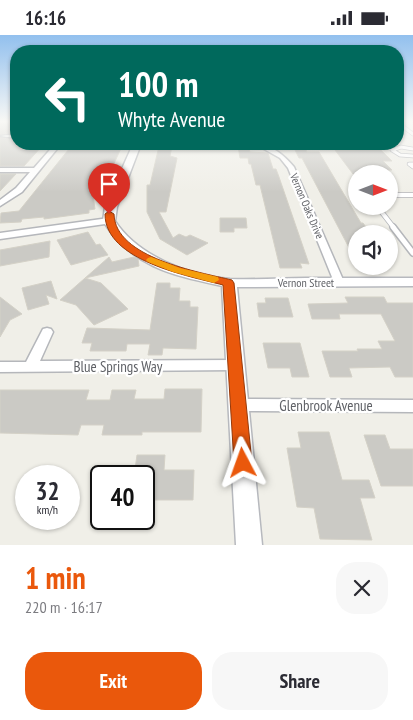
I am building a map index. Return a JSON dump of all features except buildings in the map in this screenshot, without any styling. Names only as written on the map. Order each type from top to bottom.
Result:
[{"type":"street","points":[[0,204],[19,190],[53,150]]},
{"type":"street","points":[[0,236],[110,221],[112,207],[135,150]]},
{"type":"street","name":"Vernon Oaks Drive","points":[[269,150],[282,157],[291,167],[339,282]]},
{"type":"street","points":[[0,171],[36,170]]},
{"type":"street","name":"Vernon Street","points":[[110,221],[124,243],[139,254],[177,270],[228,283],[413,282]]},
{"type":"street","points":[[228,283],[249,545]]},
{"type":"street","points":[[30,367],[47,332]]},
{"type":"street","name":"Blue Springs Way","points":[[0,367],[235,365]]},
{"type":"street","name":"Glenbrook Avenue","points":[[238,405],[413,406]]},
{"type":"lane","points":[[392,150],[400,155],[413,156]]},
{"type":"lane","points":[[398,195],[413,195]]},
{"type":"lane","points":[[385,215],[413,253]]},
{"type":"slow traffic","points":[[151,260],[177,270],[214,280]]},
{"type":"route","points":[[109,214],[110,221],[118,237],[139,254],[156,263],[177,270],[228,283],[243,463]]}]
